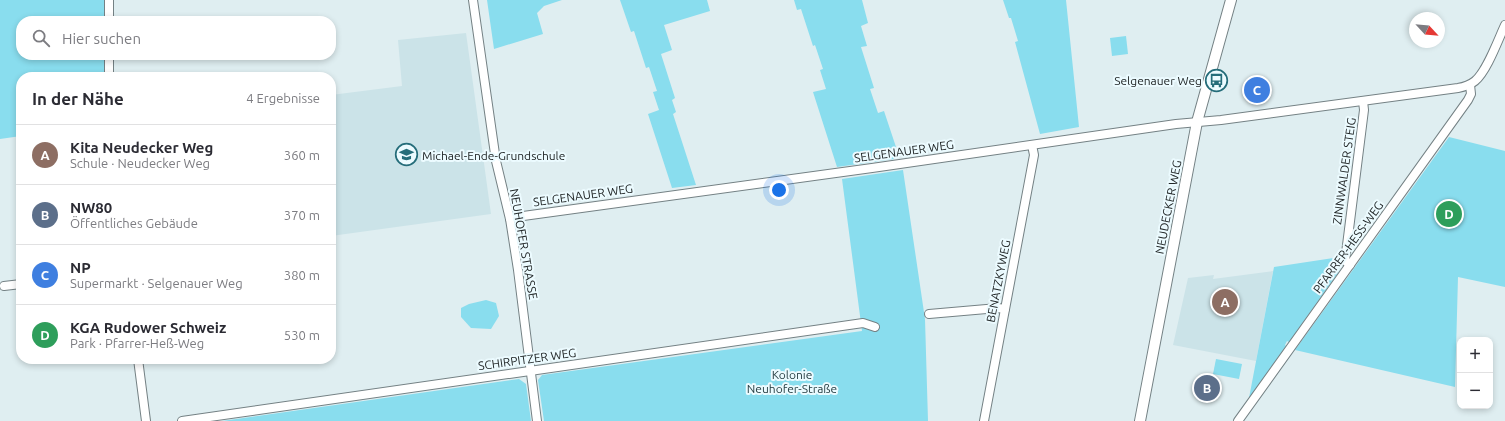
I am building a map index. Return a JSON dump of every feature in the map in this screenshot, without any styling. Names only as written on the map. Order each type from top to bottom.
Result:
[{"type":"street","points":[[109,0],[109,16]]},
{"type":"street","name":"NEUHOFER STRASSE","points":[[474,0],[496,160],[510,219],[537,421]]},
{"type":"street","name":"NEUDECKER WEG","points":[[1140,421],[1197,122],[1231,0]]},
{"type":"street","points":[[1470,85],[1483,71],[1505,25]]},
{"type":"street","points":[[109,60],[109,72]]},
{"type":"street","name":"SELGENAUER WEG","points":[[510,219],[1197,122],[1363,102],[1470,85]]},
{"type":"street","name":"PFARRER-HESS-WEG","points":[[1238,421],[1468,100],[1472,88],[1470,85]]},
{"type":"street","name":"ZINNWALDER STEIG","points":[[1350,265],[1345,261],[1364,110],[1363,102]]},
{"type":"street","name":"BENATZKYWEG","points":[[984,421],[1034,155],[1032,145]]},
{"type":"street","points":[[4,286],[16,285]]},
{"type":"street","points":[[929,314],[998,308],[1004,309]]},
{"type":"street","name":"SCHIRPITZER WEG","points":[[182,421],[863,323],[875,327]]},
{"type":"street","points":[[139,364],[146,421]]},
{"type":"shaded area","name":"Michael-Ende-Grundschule","points":[[466,33],[491,214],[336,235],[336,94],[402,86],[398,40]]},
{"type":"shaded area","points":[[1273,271],[1256,361],[1173,345],[1188,278],[1214,275],[1213,279]]},
{"type":"green space","points":[[0,0],[105,0],[105,16],[16,16],[16,60],[105,60],[105,72],[16,72],[16,137],[0,139]]},
{"type":"green space","points":[[487,0],[562,0],[544,6],[537,13],[543,34],[494,49]]},
{"type":"green space","points":[[620,0],[707,0],[710,11],[664,25],[672,50],[661,54],[675,98],[672,100],[676,112],[673,114],[696,185],[672,188],[648,114],[659,110],[653,92],[657,91],[649,67],[646,68],[634,31],[631,32]]},
{"type":"green space","points":[[794,0],[862,0],[868,23],[861,26],[867,46],[861,47],[874,88],[870,89],[878,113],[884,111],[896,147],[894,159],[837,167],[813,92],[826,89],[820,70],[823,69],[815,45],[813,46],[801,9],[797,10]]},
{"type":"green space","points":[[1003,0],[1066,0],[1079,127],[1040,134],[1015,42],[1018,41],[1011,18],[1009,18]]},
{"type":"green space","points":[[1126,36],[1128,54],[1112,56],[1110,38]]},
{"type":"green space","points":[[1449,137],[1505,151],[1505,287],[1458,277],[1455,387],[1295,350]]},
{"type":"green space","name":"Kolonie Neuhofer-Straße","points":[[903,170],[925,319],[928,421],[544,421],[538,380],[542,375],[862,331],[842,179]]},
{"type":"green space","points":[[1340,257],[1338,273],[1289,342],[1287,341],[1286,346],[1249,398],[1274,267]]},
{"type":"green space","points":[[486,300],[496,303],[499,316],[491,329],[471,328],[461,317],[461,308],[469,304]]},
{"type":"green space","points":[[1216,359],[1242,364],[1239,379],[1213,374]]},
{"type":"green space","points":[[519,379],[526,384],[531,421],[222,421]]},
{"type":"place","name":"Selgenauer Weg","points":[[1217,80]]},
{"type":"place","name":"NP","points":[[1257,90]]},
{"type":"place","name":"Michael-Ende-Grundschule","points":[[407,155]]},
{"type":"place","name":"KGA Rudower Schweiz","points":[[1449,214]]},
{"type":"place","name":"Kita Neudecker Weg","points":[[1225,302]]},
{"type":"place","name":"NW80","points":[[1207,388]]}]
